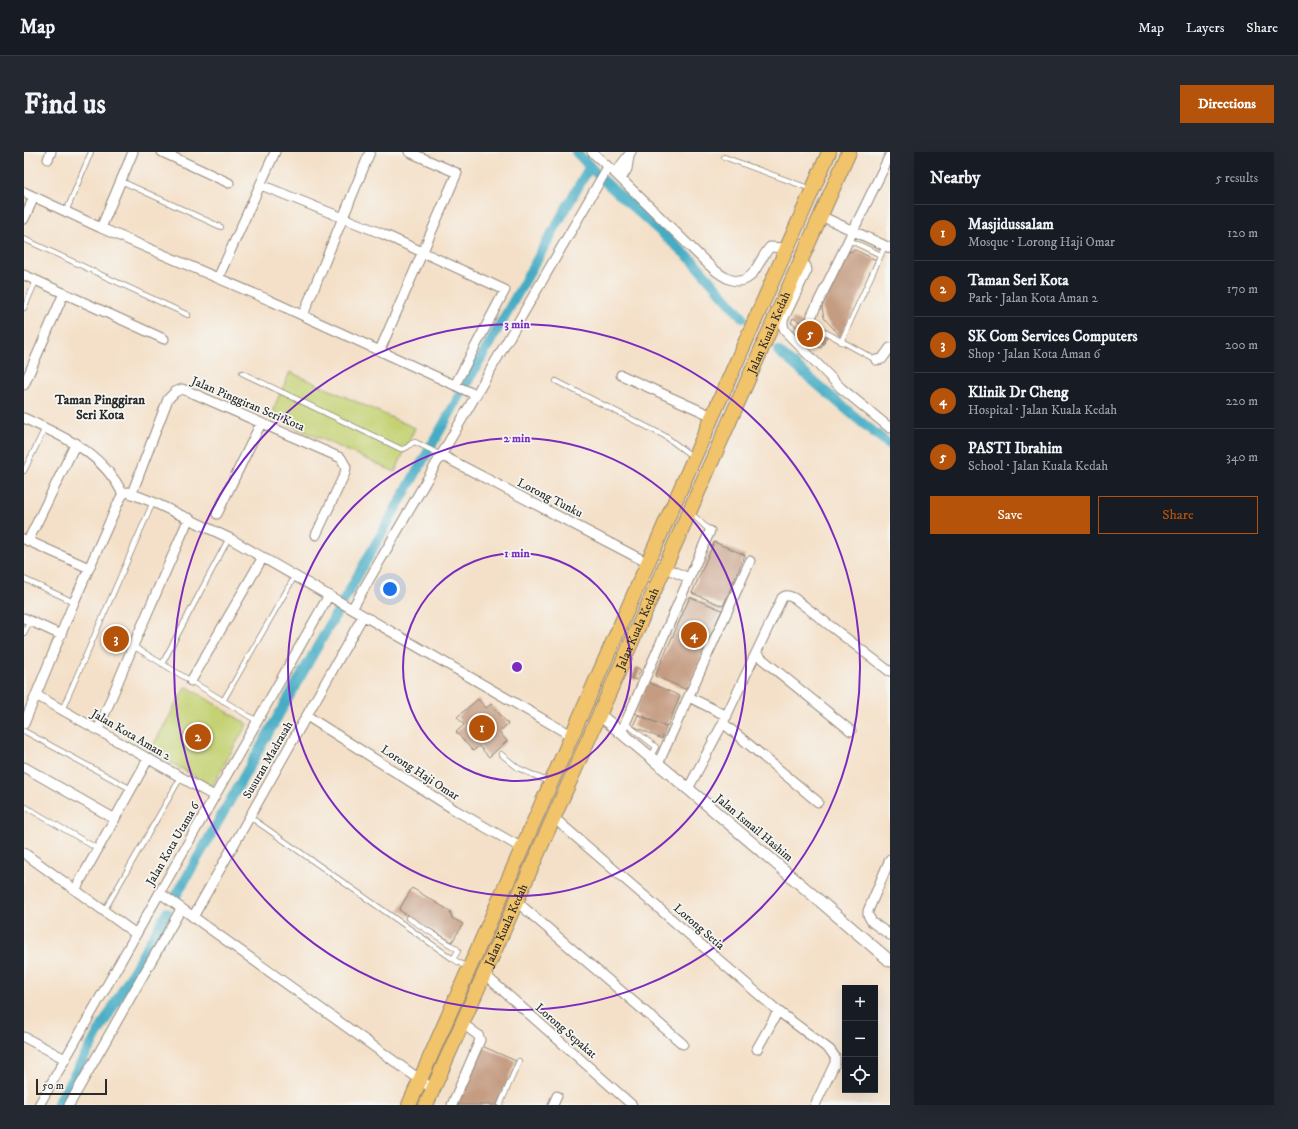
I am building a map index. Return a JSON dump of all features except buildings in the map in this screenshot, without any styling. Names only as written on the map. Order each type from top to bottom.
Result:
[{"type":"main road","name":"Jalan Kuala Kedah","points":[[408,1105],[470,969],[550,783],[760,310],[828,152]]},
{"type":"main road","name":"Jalan Kuala Kedah","points":[[426,1105],[849,152]]},
{"type":"street","points":[[101,228],[133,152]]},
{"type":"street","points":[[162,152],[229,183]]},
{"type":"street","points":[[218,278],[275,152]]},
{"type":"street","points":[[303,315],[370,152]]},
{"type":"street","points":[[380,350],[457,173],[409,152]]},
{"type":"street","points":[[592,152],[710,266],[725,278],[736,281],[745,280],[751,275],[762,256],[770,247],[787,248]]},
{"type":"street","points":[[348,607],[437,453],[476,395],[600,181],[613,173],[630,153]]},
{"type":"street","points":[[814,326],[811,321],[812,315],[890,155]]},
{"type":"street","points":[[261,185],[343,218],[505,290],[461,388]]},
{"type":"street","points":[[24,192],[101,228],[303,315],[476,395]]},
{"type":"street","points":[[24,220],[34,197]]},
{"type":"street","points":[[820,216],[851,236],[888,247]]},
{"type":"street","points":[[800,264],[806,266],[807,270],[783,320],[785,331],[841,388],[890,428]]},
{"type":"street","points":[[24,275],[164,339]]},
{"type":"street","points":[[24,385],[64,293]]},
{"type":"street","points":[[876,360],[882,359],[890,348]]},
{"type":"street","points":[[621,375],[712,416]]},
{"type":"street","name":"Jalan Pinggiran Seri Kota","points":[[24,724],[89,568],[127,493],[168,400],[175,392],[182,389],[195,394],[341,458],[345,462],[345,473],[316,535]]},
{"type":"street","points":[[24,418],[76,443],[109,471],[127,493],[153,502],[229,538],[572,736]]},
{"type":"street","points":[[217,514],[261,423]]},
{"type":"street","points":[[76,443],[26,540],[89,568]]},
{"type":"street","name":"Lorong Tunku","points":[[437,453],[648,563]]},
{"type":"street","points":[[98,730],[188,518]]},
{"type":"street","points":[[623,728],[710,531]]},
{"type":"street","points":[[191,681],[263,557]]},
{"type":"street","points":[[654,761],[689,697],[750,561]]},
{"type":"street","points":[[665,568],[689,578]]},
{"type":"street","points":[[688,789],[725,720],[784,596],[788,595],[794,598],[889,671]]},
{"type":"street","name":"Jalan Kota Utama 6","points":[[39,1105],[257,721],[332,597]]},
{"type":"street","name":"Susuran Madrasah","points":[[193,917],[363,616]]},
{"type":"street","points":[[27,620],[61,635]]},
{"type":"street","points":[[756,654],[851,731]]},
{"type":"street","name":"Jalan Kota Aman 2","points":[[36,695],[214,796]]},
{"type":"street","points":[[689,697],[725,720],[818,802]]},
{"type":"street","name":"Jalan Ismail Hashim","points":[[600,715],[623,728],[654,761],[889,957]]},
{"type":"street","name":"Lorong Haji Omar","points":[[307,716],[455,810],[522,848]]},
{"type":"street","points":[[75,890],[148,758]]},
{"type":"street","points":[[24,767],[115,819]]},
{"type":"street","name":"Lorong Setia","points":[[554,818],[778,1011],[830,1050],[834,1057],[835,1063],[815,1105]]},
{"type":"street","points":[[24,853],[136,934]]},
{"type":"street","points":[[890,860],[868,910],[868,916],[872,922],[890,935]]},
{"type":"street","points":[[160,893],[434,1089]]},
{"type":"street","points":[[517,902],[683,1044]]},
{"type":"street","points":[[69,1105],[181,909]]},
{"type":"street","name":"Lorong Sepakat","points":[[484,974],[632,1105]]},
{"type":"street","points":[[757,1049],[778,1011]]},
{"type":"street","points":[[452,1105],[480,1040],[478,1035],[463,1024]]},
{"type":"street","points":[[24,1037],[65,1059]]},
{"type":"lane","points":[[66,212],[91,152]]},
{"type":"lane","points":[[724,157],[812,190]]},
{"type":"lane","points":[[121,181],[221,227]]},
{"type":"lane","points":[[851,236],[881,255]]},
{"type":"lane","points":[[24,239],[188,315]]},
{"type":"lane","points":[[841,342],[881,255],[888,247]]},
{"type":"lane","points":[[24,308],[36,281]]},
{"type":"lane","points":[[814,326],[876,360]]},
{"type":"lane","points":[[242,373],[401,449],[407,448],[413,442],[437,453]]},
{"type":"lane","points":[[556,381],[665,436],[694,458]]},
{"type":"lane","points":[[24,471],[45,428]]},
{"type":"lane","points":[[62,710],[153,502]]},
{"type":"lane","points":[[690,512],[710,531]]},
{"type":"lane","points":[[162,664],[229,538]]},
{"type":"lane","points":[[223,701],[295,576]]},
{"type":"lane","points":[[24,579],[74,602]]},
{"type":"lane","points":[[24,633],[27,620]]},
{"type":"lane","points":[[133,646],[257,721]]},
{"type":"lane","points":[[24,731],[131,789]]},
{"type":"lane","points":[[501,754],[518,768],[550,783]]},
{"type":"lane","points":[[104,912],[181,777]]},
{"type":"lane","points":[[24,806],[98,849]]},
{"type":"lane","points":[[250,816],[453,959],[470,969]]},
{"type":"lane","points":[[408,918],[457,949],[458,953],[453,959]]},
{"type":"lane","points":[[500,1105],[519,1061]]},
{"type":"green space","points":[[290,372],[415,428],[395,472],[270,416]]},
{"type":"green space","points":[[186,686],[247,724],[212,786],[150,751]]},
{"type":"waterway","points":[[576,152],[603,180],[694,262],[743,318]]},
{"type":"waterway","points":[[176,896],[590,166]]},
{"type":"waterway","points":[[778,351],[890,445]]},
{"type":"waterway","points":[[57,1105],[167,912]]},
{"type":"place","name":"PASTI Ibrahim","points":[[810,334]]},
{"type":"place","name":"Klinik Dr Cheng","points":[[694,635]]},
{"type":"place","name":"SK Com Services Computers","points":[[116,639]]},
{"type":"place","name":"Masjidussalam","points":[[482,728]]},
{"type":"place","name":"Taman Seri Kota","points":[[198,737]]},
{"type":"district","name":"Taman Pinggiran Seri Kota","points":[[100,408]]}]
